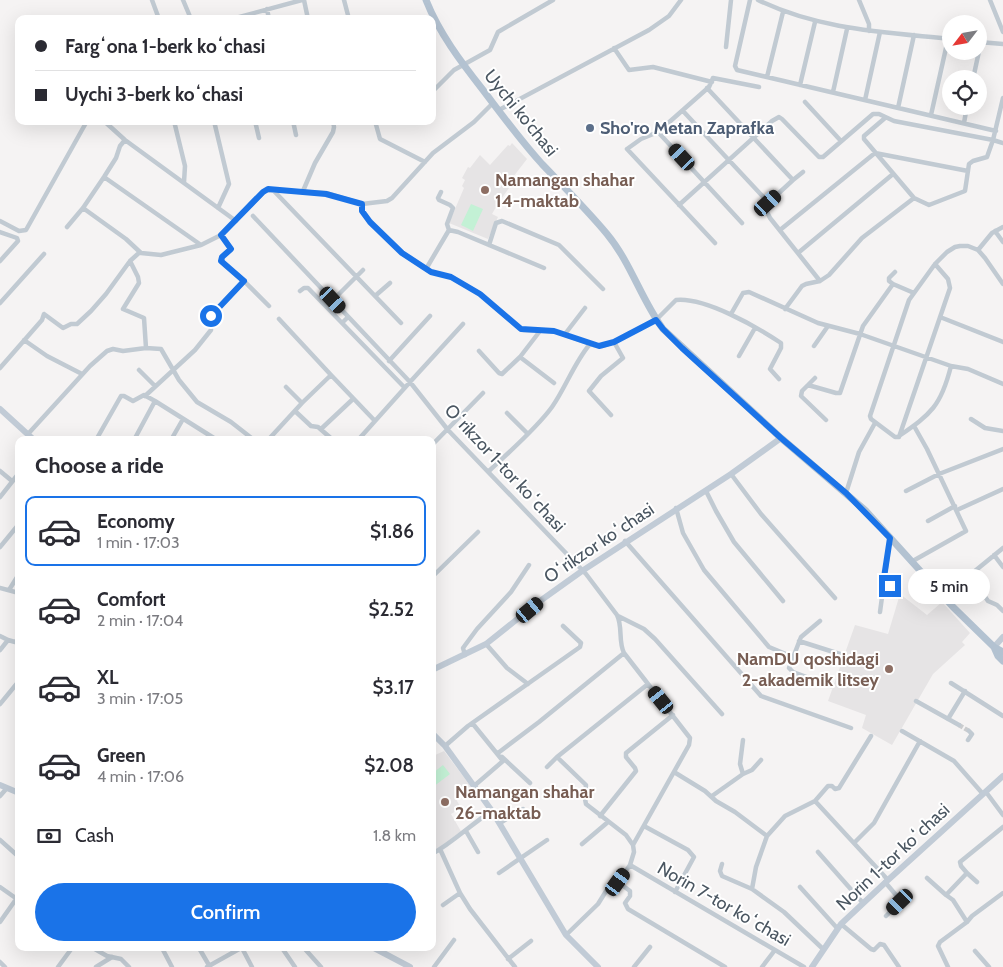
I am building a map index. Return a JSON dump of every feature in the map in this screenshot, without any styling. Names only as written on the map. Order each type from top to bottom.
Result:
[{"type":"main road","name":"Uychi ko'chasi","points":[[426,0],[432,15]]},
{"type":"main road","name":"Uychi ko'chasi","points":[[436,22],[463,65],[493,103],[541,162],[608,235],[632,272],[656,320],[670,337],[781,438],[846,493],[890,538],[953,608],[994,647],[1003,652]]},
{"type":"main road","name":"Uychi ko'chasi","points":[[994,647],[998,656],[1003,661]]},
{"type":"street","points":[[152,0],[158,15]]},
{"type":"street","points":[[183,0],[189,15]]},
{"type":"street","points":[[246,15],[303,0],[307,15]]},
{"type":"street","points":[[344,0],[348,15]]},
{"type":"street","points":[[499,110],[649,30],[663,20],[681,0]]},
{"type":"street","points":[[726,47],[731,0]]},
{"type":"street","points":[[750,0],[735,67],[737,70],[996,131]]},
{"type":"street","points":[[758,0],[783,12],[847,29],[942,38]]},
{"type":"street","points":[[858,0],[869,24],[869,31]]},
{"type":"street","points":[[990,0],[1003,32]]},
{"type":"street","points":[[436,88],[454,70],[490,50],[497,33],[549,1]]},
{"type":"street","points":[[267,9],[268,15]]},
{"type":"street","points":[[767,77],[783,12]]},
{"type":"street","points":[[800,85],[815,22]]},
{"type":"street","points":[[833,92],[847,29]]},
{"type":"street","points":[[865,100],[880,32]]},
{"type":"street","points":[[898,108],[914,35]]},
{"type":"street","points":[[988,43],[1003,44]]},
{"type":"street","points":[[614,48],[629,70],[653,66],[712,82]]},
{"type":"street","points":[[931,116],[945,60]]},
{"type":"street","points":[[715,243],[627,149],[641,139],[658,132],[683,111],[715,78],[759,87]]},
{"type":"street","points":[[707,88],[793,180]]},
{"type":"street","points":[[885,118],[864,137],[874,153],[914,198],[929,205],[963,192],[966,189],[968,171],[972,162],[987,157],[996,131],[1003,98]]},
{"type":"street","points":[[805,102],[841,141]]},
{"type":"street","points":[[83,208],[126,238],[140,252],[161,256],[201,244],[221,235],[266,190],[336,195],[362,204],[389,200],[444,144],[474,122],[493,103]]},
{"type":"street","points":[[683,111],[768,203]]},
{"type":"street","points":[[679,205],[772,121],[779,117],[818,157],[822,157],[873,114],[879,114],[894,121],[1003,143]]},
{"type":"street","points":[[964,123],[965,115]]},
{"type":"street","points":[[0,221],[20,231],[26,230],[85,125]]},
{"type":"street","points":[[108,125],[125,140],[236,221]]},
{"type":"street","points":[[175,125],[185,166],[184,182]]},
{"type":"street","points":[[215,125],[229,184],[218,208]]},
{"type":"street","points":[[256,125],[259,138]]},
{"type":"street","points":[[294,125],[296,135]]},
{"type":"street","points":[[303,192],[315,163],[333,132],[334,125]]},
{"type":"street","points":[[376,125],[380,139],[425,162]]},
{"type":"street","points":[[658,132],[742,223]]},
{"type":"street","points":[[67,227],[83,208],[104,177],[125,140]]},
{"type":"street","points":[[874,153],[968,171]]},
{"type":"street","points":[[780,230],[874,153]]},
{"type":"street","points":[[803,172],[768,203],[767,209],[768,215],[820,281]]},
{"type":"street","points":[[798,253],[893,174]]},
{"type":"street","points":[[104,177],[201,244]]},
{"type":"street","points":[[273,190],[401,323]]},
{"type":"street","points":[[426,269],[449,230],[447,224],[453,208],[439,200],[441,192]]},
{"type":"street","points":[[785,309],[802,286],[820,281],[831,273],[862,238],[914,198]]},
{"type":"street","points":[[362,204],[362,211],[370,222],[402,253],[426,269],[438,275],[451,277],[480,294],[521,329],[565,334],[599,346],[614,342],[656,320],[674,301],[696,303],[730,314],[781,343],[781,348],[770,369],[778,379]]},
{"type":"street","name":"Oʻrikzor 1-tor koʻchasi","points":[[253,216],[410,382],[448,430],[582,571],[617,615]]},
{"type":"street","points":[[489,244],[496,223],[502,221],[559,245],[603,289]]},
{"type":"street","points":[[978,250],[995,231],[1003,227]]},
{"type":"street","points":[[449,230],[489,244],[544,268]]},
{"type":"street","points":[[995,231],[1003,242]]},
{"type":"street","points":[[0,232],[18,240],[0,261]]},
{"type":"street","points":[[221,235],[231,249],[222,257],[221,261],[269,306]]},
{"type":"street","points":[[898,437],[895,437],[875,423],[870,418],[870,413],[909,300],[935,264],[954,247],[968,246],[978,250],[1003,284]]},
{"type":"street","points":[[0,368],[42,320],[44,314],[64,328],[77,324],[106,294],[130,261],[140,252]]},
{"type":"street","points":[[0,303],[44,254]]},
{"type":"street","points":[[130,261],[139,281],[123,309],[144,318],[146,348]]},
{"type":"street","points":[[898,437],[950,288],[950,284],[935,264]]},
{"type":"street","points":[[333,300],[363,270]]},
{"type":"street","points":[[895,272],[889,278],[889,281],[914,293]]},
{"type":"street","points":[[98,436],[121,396],[133,401],[141,396],[145,396],[195,350],[212,328],[211,315],[244,281]]},
{"type":"street","points":[[375,296],[390,283]]},
{"type":"street","points":[[808,385],[840,393],[868,316],[893,284]]},
{"type":"street","points":[[300,291],[308,288],[404,387]]},
{"type":"street","points":[[730,314],[742,294],[747,291],[828,326],[894,345],[951,366],[968,369],[1003,384]]},
{"type":"street","points":[[565,334],[584,308]]},
{"type":"street","points":[[342,323],[348,316]]},
{"type":"street","points":[[389,361],[430,316]]},
{"type":"street","points":[[940,317],[1003,342]]},
{"type":"street","points":[[279,319],[375,421]]},
{"type":"street","points":[[362,436],[463,324]]},
{"type":"street","points":[[814,346],[828,326]]},
{"type":"street","points":[[739,356],[755,328]]},
{"type":"street","points":[[479,351],[501,374],[520,357],[540,331]]},
{"type":"street","points":[[24,340],[47,356],[82,374]]},
{"type":"street","points":[[611,415],[589,391],[601,376],[623,358],[614,342]]},
{"type":"street","points":[[489,471],[551,408],[576,363],[590,344]]},
{"type":"street","points":[[0,409],[28,434],[82,374],[108,350],[123,351],[146,348],[162,350],[172,370],[197,402],[249,436]]},
{"type":"street","points":[[520,357],[554,383]]},
{"type":"street","points":[[898,437],[934,408],[947,382],[951,366]]},
{"type":"street","points":[[140,370],[155,386]]},
{"type":"street","points":[[272,436],[331,375]]},
{"type":"street","points":[[815,378],[802,391],[801,396],[826,420]]},
{"type":"street","points":[[286,387],[302,403]]},
{"type":"street","points":[[436,441],[483,393]]},
{"type":"street","points":[[145,396],[183,419],[206,436]]},
{"type":"street","points":[[321,429],[353,399]]},
{"type":"street","points":[[136,436],[155,401]]},
{"type":"street","points":[[295,411],[311,426],[321,429],[329,436]]},
{"type":"street","points":[[507,413],[528,433]]},
{"type":"street","points":[[174,436],[183,419]]},
{"type":"street","points":[[971,419],[985,428],[1003,431]]},
{"type":"street","points":[[846,493],[859,452],[875,423]]},
{"type":"street","points":[[911,562],[966,532],[956,508],[914,426]]},
{"type":"street","name":"Oʻrikzor koʻchasi","points":[[436,668],[486,644],[540,601],[582,571],[676,508],[731,474],[781,438]]},
{"type":"street","points":[[906,491],[939,474],[1003,449]]},
{"type":"street","points":[[0,471],[12,481]]},
{"type":"street","points":[[731,474],[761,514],[835,598]]},
{"type":"street","points":[[0,496],[15,478]]},
{"type":"street","points":[[706,490],[734,542],[783,601]]},
{"type":"street","points":[[928,521],[1003,490]]},
{"type":"street","points":[[676,508],[683,533],[707,574],[768,647],[793,658]]},
{"type":"street","points":[[0,547],[15,529]]},
{"type":"street","points":[[436,573],[478,532]]},
{"type":"street","points":[[880,612],[890,538]]},
{"type":"street","points":[[625,542],[761,696],[851,728]]},
{"type":"street","points":[[1003,548],[971,573],[970,576],[988,601],[997,605],[1003,611]]},
{"type":"street","points":[[994,555],[1003,567]]},
{"type":"street","points":[[465,655],[464,646],[477,629],[512,592],[529,566]]},
{"type":"street","points":[[8,590],[15,580]]},
{"type":"street","points":[[883,584],[892,586],[897,590]]},
{"type":"street","points":[[0,588],[15,592]]},
{"type":"street","points":[[617,615],[620,623],[621,646],[624,653],[689,734],[690,741],[633,844]]},
{"type":"street","points":[[617,615],[644,629],[655,639],[722,714]]},
{"type":"street","points":[[820,621],[799,641],[789,668],[791,671],[831,686]]},
{"type":"street","points":[[445,746],[468,726],[581,645],[580,641],[563,626]]},
{"type":"street","points":[[0,636],[15,642]]},
{"type":"street","points":[[994,647],[1003,637]]},
{"type":"street","points":[[0,650],[8,640]]},
{"type":"street","points":[[799,641],[843,655]]},
{"type":"street","points":[[486,644],[507,668],[528,684]]},
{"type":"street","points":[[498,753],[624,653]]},
{"type":"street","points":[[951,683],[1003,716]]},
{"type":"street","points":[[547,767],[648,684]]},
{"type":"street","points":[[0,704],[15,686]]},
{"type":"street","points":[[948,719],[965,691]]},
{"type":"street","points":[[916,701],[959,725]]},
{"type":"street","points":[[600,816],[635,773],[635,768],[626,757],[626,753],[674,715]]},
{"type":"street","points":[[473,724],[502,758],[530,783]]},
{"type":"street","points":[[902,731],[954,761],[1003,815]]},
{"type":"street","points":[[968,740],[972,734],[969,731]]},
{"type":"street","points":[[752,889],[756,867],[767,836],[786,816],[815,801],[828,786],[837,789],[841,786],[871,736]]},
{"type":"street","points":[[436,737],[445,746],[500,823],[566,936],[598,967]]},
{"type":"street","points":[[743,740],[740,764],[743,774]]},
{"type":"street","points":[[854,843],[874,823],[920,741]]},
{"type":"street","points":[[557,757],[586,785],[584,799],[586,804],[626,835],[633,844],[634,852],[630,865],[618,882],[608,888],[598,904],[566,936]]},
{"type":"street","points":[[474,786],[502,763],[502,758]]},
{"type":"street","points":[[712,796],[750,771],[761,760]]},
{"type":"street","points":[[674,772],[712,796],[716,801],[757,827],[767,836]]},
{"type":"street","name":"Norin 1-tor koʻchasi","points":[[812,967],[839,926],[1003,776]]},
{"type":"street","points":[[0,796],[3,786],[15,791]]},
{"type":"street","points":[[815,801],[854,843],[901,900],[886,916]]},
{"type":"street","points":[[500,823],[523,809]]},
{"type":"street","points":[[436,852],[492,811]]},
{"type":"street","points":[[582,844],[608,822]]},
{"type":"street","points":[[644,826],[688,850],[694,857],[675,892]]},
{"type":"street","points":[[977,882],[960,866],[960,862],[1003,827]]},
{"type":"street","points":[[466,831],[478,852]]},
{"type":"street","points":[[0,840],[15,853]]},
{"type":"street","points":[[499,873],[548,840]]},
{"type":"street","points":[[440,849],[460,893],[482,926],[514,967]]},
{"type":"street","points":[[818,852],[863,903]]},
{"type":"street","points":[[722,864],[720,871],[722,876],[752,889],[784,912],[823,949]]},
{"type":"street","name":"Norin 7-tor koʻchasi","points":[[630,865],[804,967]]},
{"type":"street","points":[[946,895],[967,873]]},
{"type":"street","points":[[928,878],[952,900],[967,922]]},
{"type":"street","points":[[618,882],[630,891],[630,896],[625,906],[628,909],[725,967]]},
{"type":"street","points":[[0,887],[15,896]]},
{"type":"street","points":[[800,887],[839,926],[871,950],[880,944],[884,945],[899,967]]},
{"type":"street","points":[[443,906],[460,893]]},
{"type":"street","points":[[948,967],[938,944],[1003,893]]},
{"type":"street","points":[[0,922],[15,902]]},
{"type":"street","points":[[434,967],[454,940]]},
{"type":"street","points":[[508,959],[531,941]]},
{"type":"street","points":[[634,967],[650,947]]},
{"type":"street","points":[[762,967],[775,950]]},
{"type":"street","points":[[58,967],[70,951]]},
{"type":"street","points":[[98,951],[121,959],[129,967]]},
{"type":"street","points":[[164,951],[172,967]]},
{"type":"street","points":[[201,951],[209,967],[236,951]]},
{"type":"street","points":[[243,951],[252,967]]},
{"type":"street","points":[[284,951],[294,967]]},
{"type":"street","points":[[307,951],[321,967]]},
{"type":"street","points":[[382,951],[410,967]]},
{"type":"street","points":[[975,951],[989,967]]},
{"type":"street","points":[[96,967],[112,956]]},
{"type":"street","points":[[0,962],[5,967]]},
{"type":"shaded area","name":"Namangan shahar 14-maktab","points":[[512,143],[527,159],[506,186],[509,188],[492,214],[498,217],[488,239],[449,223],[464,188],[462,186],[465,180],[462,178],[468,167],[470,168],[480,155],[490,165]]},
{"type":"shaded area","name":"NamDU qoshidagi 2-akademik litsey","points":[[900,594],[927,615],[942,602],[970,633],[962,642],[965,645],[933,674],[892,745],[862,728],[866,715],[828,701],[855,625],[888,634]]},
{"type":"shaded area","name":"Namangan shahar 26-maktab","points":[[444,751],[472,788],[456,799],[461,808],[451,814],[462,833],[436,851],[436,755]]},
{"type":"green space","points":[[471,204],[483,209],[473,231],[461,225]]},
{"type":"green space","points":[[443,765],[450,774],[436,785],[436,771]]},
{"type":"tunnel","points":[[959,725],[969,731]]},
{"type":"place","name":"Sho'ro Metan Zaprafka","points":[[590,128]]},
{"type":"place","name":"Namangan shahar 14-maktab","points":[[485,190]]},
{"type":"place","name":"NamDU qoshidagi 2-akademik litsey","points":[[889,669]]},
{"type":"place","name":"Namangan shahar 26-maktab","points":[[445,802]]},
{"type":"route","points":[[211,316],[244,281],[221,261],[222,257],[231,249],[230,245],[221,235],[264,190],[268,189],[336,195],[362,204],[362,211],[370,222],[402,253],[431,272],[451,277],[480,294],[523,330],[554,331],[593,345],[602,346],[614,342],[656,320],[682,348],[781,438],[846,493],[890,538],[883,584],[890,586]]}]
